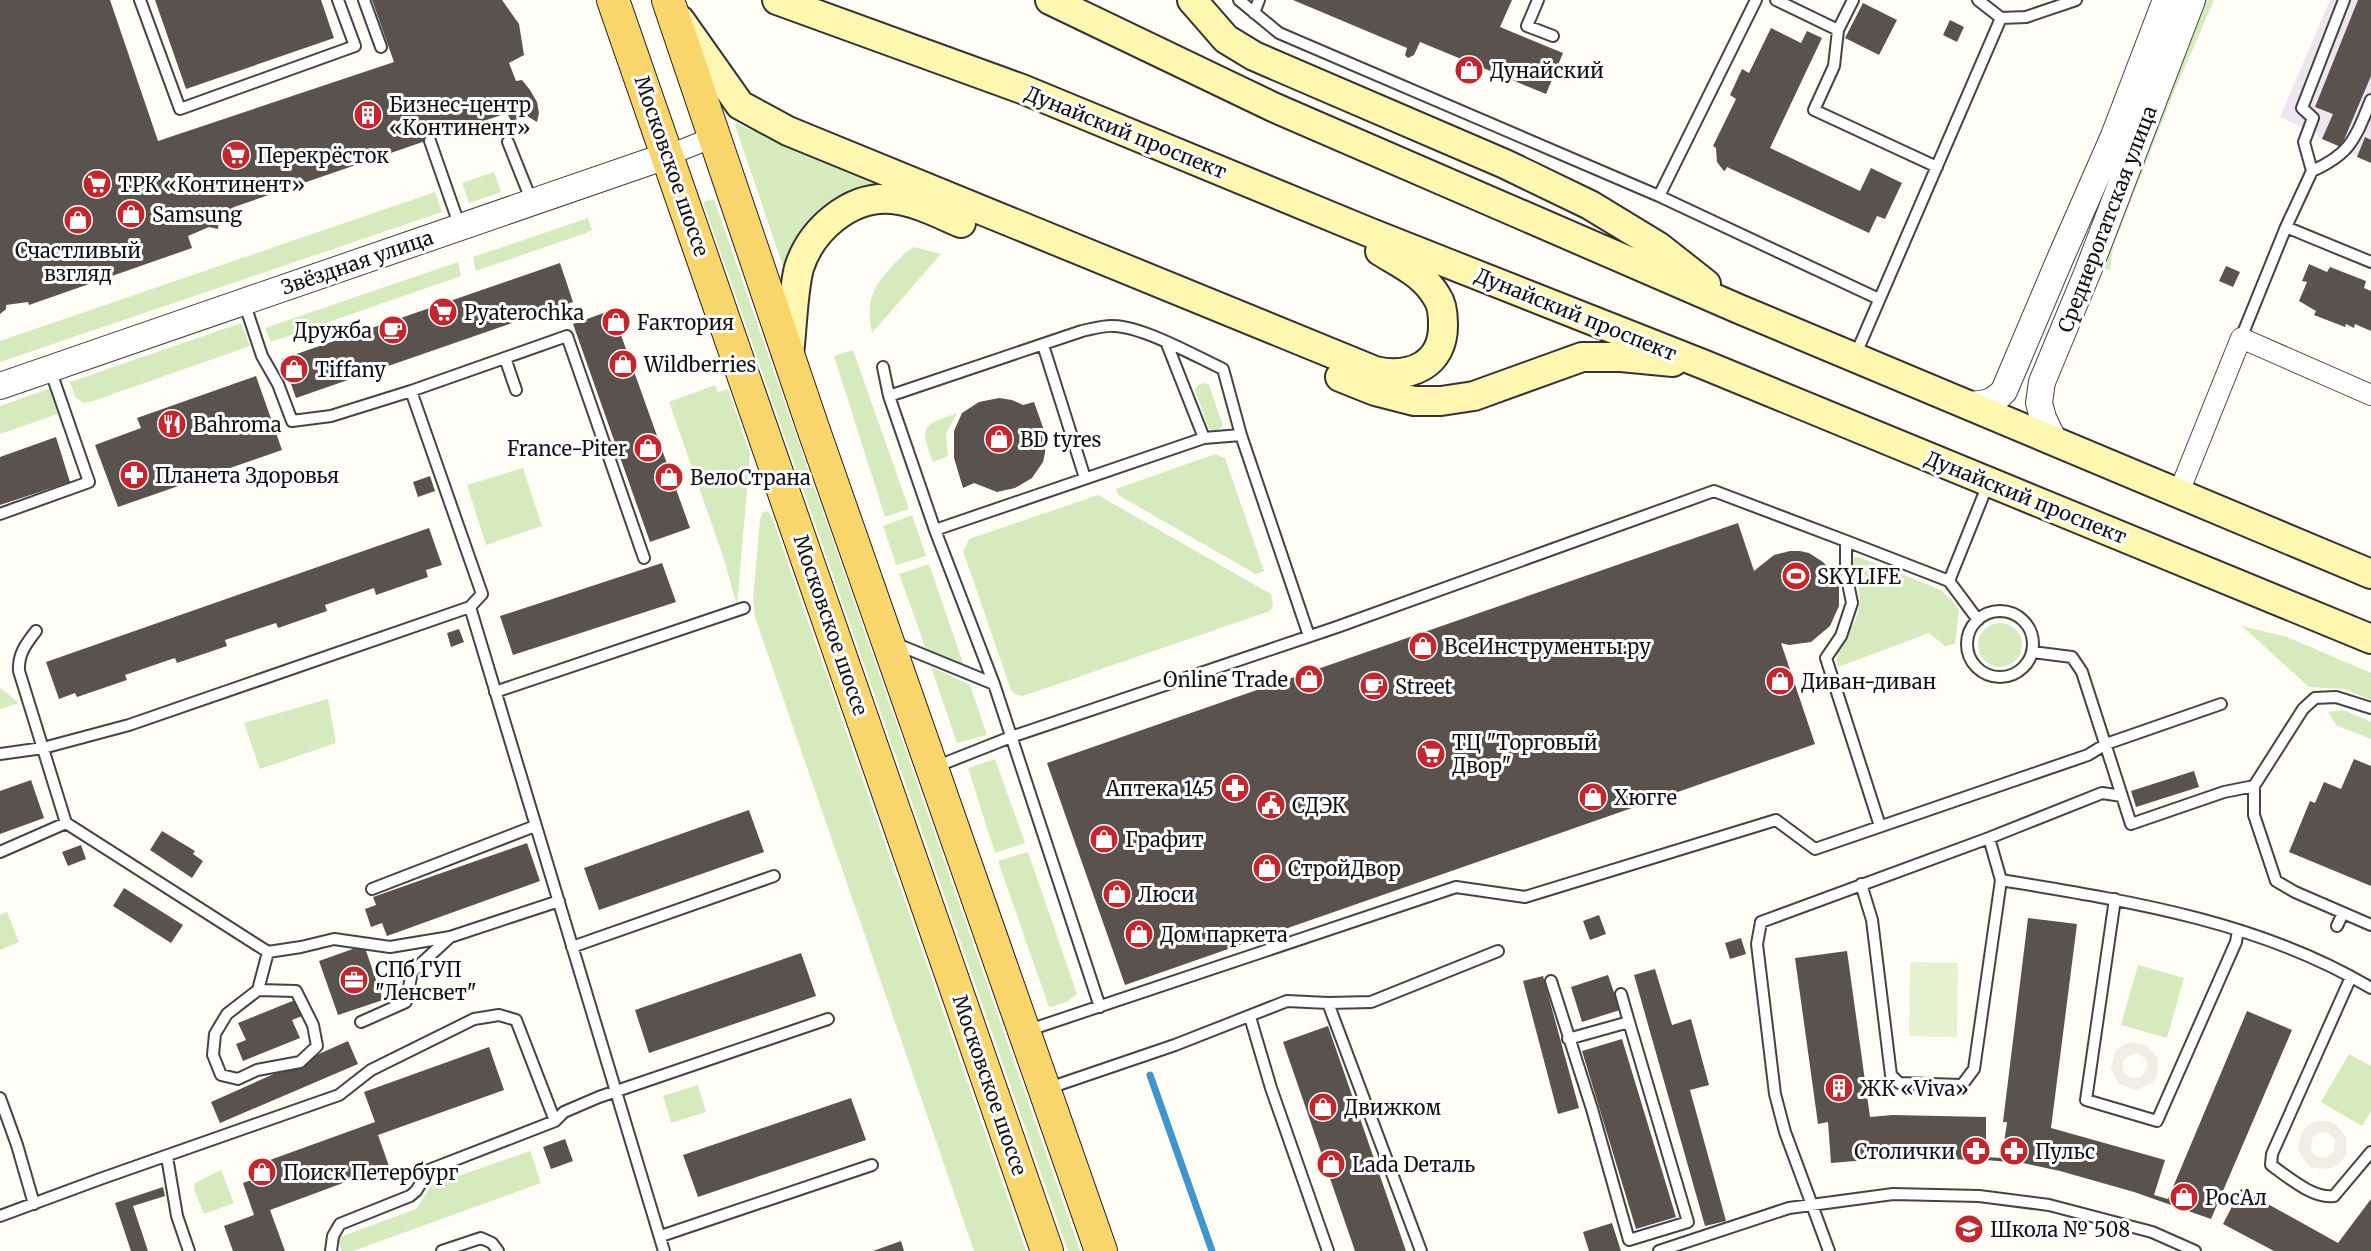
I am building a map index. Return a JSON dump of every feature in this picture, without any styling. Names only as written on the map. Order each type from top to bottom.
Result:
[{"type":"main road","name":"Московское шоссе","points":[[613,0],[669,155],[1047,1251]]},
{"type":"main road","name":"Дунайский проспект","points":[[777,0],[821,14],[1022,89],[1705,365],[2371,639]]},
{"type":"main road","points":[[1192,0],[1226,39],[1254,56],[1505,164],[1590,205],[1659,247],[1739,309]]},
{"type":"main road","points":[[669,2],[1101,1251]]},
{"type":"main road","points":[[669,2],[740,105],[788,131],[1375,371],[1392,375],[1410,373],[1423,366],[1435,354],[1443,334],[1443,317],[1438,298],[1419,274],[1295,201]]},
{"type":"main road","points":[[1051,2],[1273,107],[1739,309],[2371,574]]},
{"type":"main road","points":[[789,354],[799,269],[816,234],[830,221],[860,204],[892,199],[927,208],[1375,392],[1414,401],[1441,401],[1474,396],[1582,357],[1621,357],[1705,365]]},
{"type":"street","points":[[794,0],[821,14]]},
{"type":"street","name":"Среднерогатская улица","points":[[1969,405],[1986,404],[1996,400],[2004,391],[2114,136],[2166,0]]},
{"type":"street","name":"Среднерогатская улица","points":[[2053,439],[2039,403],[2042,382],[2088,271],[2192,0]]},
{"type":"street","name":"Звёздная улица","points":[[0,386],[669,155],[714,137]]},
{"type":"street","points":[[2178,492],[2241,339],[2371,394]]},
{"type":"lane","points":[[140,0],[180,109],[355,46],[338,0]]},
{"type":"lane","points":[[364,0],[381,47]]},
{"type":"lane","points":[[1239,0],[1279,33],[1659,196],[1879,299]]},
{"type":"lane","points":[[1254,13],[1258,0]]},
{"type":"lane","points":[[1538,0],[1527,26],[1553,36]]},
{"type":"lane","points":[[1659,196],[1756,0]]},
{"type":"lane","points":[[1776,0],[1792,3],[1838,30]]},
{"type":"lane","points":[[1853,0],[1838,30],[1834,66],[1814,110],[1937,167]]},
{"type":"lane","points":[[1978,0],[2001,18],[2026,17],[2076,0]]},
{"type":"lane","points":[[2241,339],[2286,227],[2312,171],[2304,142],[2313,118],[2302,108],[2344,0]]},
{"type":"lane","points":[[1855,356],[2001,18]]},
{"type":"lane","points":[[2312,171],[2330,163],[2346,151],[2366,125],[2371,99]]},
{"type":"lane","points":[[430,141],[460,227]]},
{"type":"lane","points":[[508,142],[532,202]]},
{"type":"lane","points":[[2286,227],[2371,262]]},
{"type":"lane","points":[[244,302],[262,356],[278,384],[292,421],[330,416],[411,391],[567,336],[645,558]]},
{"type":"lane","points":[[889,396],[1082,331],[1113,325],[1132,329],[1223,369],[1241,435],[1309,636]]},
{"type":"lane","points":[[1167,344],[1204,438]]},
{"type":"lane","points":[[1043,345],[1085,478]]},
{"type":"lane","points":[[505,358],[516,390]]},
{"type":"lane","points":[[883,367],[889,396],[935,530],[994,684],[1100,1007]]},
{"type":"lane","points":[[0,514],[89,482],[50,369]]},
{"type":"lane","points":[[0,754],[43,748],[129,725],[470,607],[482,594],[411,391]]},
{"type":"lane","points":[[935,530],[1204,438],[1241,435]]},
{"type":"lane","points":[[1949,581],[1989,482]]},
{"type":"lane","points":[[933,768],[1011,737],[1309,636],[1714,491],[1949,581],[1978,620]]},
{"type":"lane","points":[[1846,541],[1846,573],[1852,603],[1841,636],[1826,658],[1880,826]]},
{"type":"lane","points":[[470,607],[664,1251]]},
{"type":"lane","points":[[495,692],[744,608]]},
{"type":"lane","points":[[2000,612],[2019,617],[2031,633],[2032,652],[2026,665],[2016,674],[2003,677],[1989,675],[1978,668],[1970,657],[1967,644],[1970,631],[1978,620],[1990,613],[2000,612]]},
{"type":"lane","points":[[36,631],[22,650],[19,671],[66,823],[268,952],[334,939],[390,946],[450,937],[559,901]]},
{"type":"lane","points":[[889,640],[994,684]]},
{"type":"lane","points":[[2032,652],[2072,657],[2082,672],[2131,824],[2224,792],[2254,786]]},
{"type":"lane","points":[[2371,708],[2336,697],[2315,698],[2303,709],[2254,786],[2254,816],[2276,881],[2295,892],[2371,925]]},
{"type":"lane","points":[[1024,1032],[1456,887],[1525,897],[1776,820],[1815,849],[2088,755],[2106,744],[2222,704]]},
{"type":"lane","points":[[1829,1251],[1785,1132],[1775,1094],[1757,944],[1761,922],[1989,838],[2102,793],[2122,796]]},
{"type":"lane","points":[[0,852],[66,823]]},
{"type":"lane","points":[[372,889],[535,826]]},
{"type":"lane","points":[[1861,884],[1872,920],[1891,1075],[1899,1083],[1962,1085],[1974,1069],[2001,880],[1989,838]]},
{"type":"lane","points":[[572,947],[774,876]]},
{"type":"lane","points":[[2001,880],[2172,910],[2293,950],[2371,988]]},
{"type":"lane","points":[[2115,899],[2086,1100],[2157,1121],[2236,942],[2238,930]]},
{"type":"lane","points":[[2337,926],[2343,913]]},
{"type":"lane","points":[[361,1022],[406,1002],[412,972],[450,937]]},
{"type":"lane","points":[[1046,1089],[1175,1045],[1287,1001],[1328,1004],[1371,1002],[1498,951]]},
{"type":"lane","points":[[258,990],[296,991],[313,1025],[317,1046],[300,1062],[256,1071],[238,1079],[221,1075],[213,1056],[215,1034],[227,1014],[258,990],[268,952]]},
{"type":"lane","points":[[2351,977],[2272,1154],[2271,1165],[2298,1184],[2325,1197],[2334,1196],[2371,1152]]},
{"type":"lane","points":[[1551,981],[1592,1108],[1629,1240],[1688,1222],[1621,994]]},
{"type":"lane","points":[[1328,1004],[1421,1251]]},
{"type":"lane","points":[[0,1216],[339,1095],[371,1070],[474,1019],[499,1015],[516,1020],[555,1120]]},
{"type":"lane","points":[[1250,1017],[1271,1088],[1328,1251]]},
{"type":"lane","points":[[331,1251],[333,1236],[340,1224],[410,1196],[416,1191],[429,1170],[555,1120],[564,1112],[615,1092],[828,1019]]},
{"type":"lane","points":[[1568,1039],[1629,1022]]},
{"type":"lane","points":[[0,1098],[17,1145],[34,1204]]},
{"type":"lane","points":[[167,1156],[177,1216],[189,1251]]},
{"type":"lane","points":[[661,1236],[872,1165]]},
{"type":"lane","points":[[1654,1232],[1659,1251],[1789,1208],[1811,1204],[1893,1194],[1979,1196],[2049,1205],[2109,1220],[2152,1232],[2195,1251]]},
{"type":"lane","points":[[442,1251],[480,1238],[492,1243],[498,1251]]},
{"type":"shaded area","points":[[2330,0],[2371,0],[2371,163],[2318,137],[2318,134],[2280,117]]},
{"type":"shaded area","points":[[2130,1042],[2147,1045],[2158,1059],[2157,1076],[2152,1083],[2136,1090],[2119,1084],[2111,1069],[2115,1052]],"holes":[[[2137,1053],[2145,1058],[2148,1067],[2141,1078],[2131,1078],[2124,1073],[2122,1063],[2128,1056]]]},
{"type":"shaded area","points":[[2317,1121],[2327,1121],[2336,1124],[2346,1137],[2346,1155],[2338,1165],[2322,1169],[2311,1167],[2305,1162],[2298,1149],[2302,1132],[2308,1125]],"holes":[[[2319,1132],[2328,1133],[2335,1139],[2334,1152],[2326,1158],[2317,1157],[2311,1151],[2312,1138]]]},
{"type":"green space","points":[[2206,0],[2214,0],[2171,99],[2113,247],[2110,270],[2104,268],[2134,182]]},
{"type":"green space","points":[[737,122],[905,194],[885,193],[785,272],[735,125]]},
{"type":"green space","points":[[494,172],[501,192],[469,203],[462,183]]},
{"type":"green space","points":[[435,192],[442,212],[0,362],[0,341]]},
{"type":"green space","points":[[714,199],[1080,1251],[1068,1251],[703,202]]},
{"type":"green space","points":[[588,218],[592,230],[586,233],[476,271],[473,257]]},
{"type":"green space","points":[[914,247],[941,254],[872,333],[870,304],[875,289],[892,266]]},
{"type":"green space","points":[[458,262],[461,276],[271,342],[265,328]]},
{"type":"green space","points":[[241,323],[250,346],[93,401],[84,403],[75,397],[70,382]]},
{"type":"green space","points":[[853,350],[909,509],[885,517],[834,356]]},
{"type":"green space","points":[[1205,383],[1209,385],[1223,426],[1217,431],[1209,429],[1195,390],[1197,385]]},
{"type":"green space","points":[[715,385],[718,392],[728,389],[750,454],[737,606],[725,562],[669,402]]},
{"type":"green space","points":[[51,388],[58,414],[0,434],[0,406]]},
{"type":"green space","points":[[957,413],[946,434],[948,456],[933,462],[926,441],[927,428],[930,424]]},
{"type":"green space","points":[[1215,454],[1225,458],[1264,571],[1256,574],[1118,495],[1116,489]]},
{"type":"green space","points":[[523,468],[542,526],[486,545],[467,485]]},
{"type":"green space","points":[[1098,495],[1271,594],[1273,606],[1270,611],[1023,696],[1016,695],[1011,690],[963,551],[969,539]]},
{"type":"green space","points":[[767,511],[772,517],[1026,1251],[974,1251],[755,617],[753,599],[760,520],[762,513]]},
{"type":"green space","points":[[912,515],[926,556],[896,565],[883,526]]},
{"type":"green space","points":[[1854,557],[1941,590],[1959,610],[1955,644],[1945,646],[1929,633],[1838,667],[1838,652],[1854,623],[1860,601],[1852,561]]},
{"type":"green space","points":[[929,564],[964,666],[926,649],[899,574]]},
{"type":"green space","points":[[2000,623],[2016,629],[2022,645],[2016,661],[2000,667],[1984,661],[1978,645],[1984,629]]},
{"type":"green space","points":[[2242,626],[2287,637],[2371,673],[2371,700],[2345,689],[2309,687]]},
{"type":"green space","points":[[931,667],[970,685],[987,735],[957,743]]},
{"type":"green space","points":[[0,688],[19,703],[0,709]]},
{"type":"green space","points":[[328,699],[336,743],[260,769],[244,723]]},
{"type":"green space","points":[[2344,710],[2371,722],[2371,739],[2336,725],[2328,712]]},
{"type":"green space","points":[[995,759],[1025,843],[995,853],[968,768]]},
{"type":"green space","points":[[1028,852],[1077,994],[1067,1002],[1051,1007],[1049,1007],[998,861]]},
{"type":"green space","points":[[7,912],[19,942],[0,950],[0,915]]},
{"type":"green space","points":[[1910,962],[1958,963],[1957,1037],[1909,1036]]},
{"type":"green space","points":[[2138,965],[2184,978],[2167,1038],[2121,1025]]},
{"type":"green space","points":[[2349,1054],[2371,1066],[2371,1111],[2362,1126],[2321,1102]]},
{"type":"green space","points":[[698,1085],[706,1112],[671,1123],[663,1096]]},
{"type":"green space","points":[[530,1151],[541,1183],[353,1251],[342,1251],[337,1238],[416,1209],[432,1185]]},
{"type":"green space","points":[[221,1170],[234,1203],[204,1214],[194,1189],[195,1183]]},
{"type":"building","points":[[0,0],[110,0],[158,141],[394,62],[372,0],[502,0],[519,24],[524,55],[509,63],[516,81],[522,80],[530,90],[537,102],[539,113],[537,122],[527,116],[511,121],[507,113],[234,207],[236,214],[219,220],[218,229],[209,227],[188,236],[192,248],[29,305],[28,302],[6,305],[6,309],[0,314]]},
{"type":"building","points":[[155,0],[321,0],[334,38],[186,89]]},
{"type":"building","points":[[1293,0],[1512,0],[1500,27],[1563,53],[1546,94],[1420,42],[1414,55],[1408,58],[1405,55],[1407,48]]},
{"type":"building","points":[[2358,0],[2371,0],[2371,76],[2341,147],[2322,139],[2333,114],[2315,107]]},
{"type":"building","points":[[1863,3],[1897,20],[1879,55],[1845,38]]},
{"type":"building","points":[[1950,20],[1964,27],[1957,42],[1943,35]]},
{"type":"building","points":[[1771,28],[1801,43],[1807,31],[1822,38],[1770,148],[1860,191],[1871,168],[1902,183],[1885,219],[1877,216],[1869,233],[1727,167],[1725,171],[1717,162],[1716,148],[1713,146],[1736,99],[1730,95],[1742,69],[1749,73]]},
{"type":"building","points":[[2365,137],[2371,140],[2371,163],[2357,157]]},
{"type":"building","points":[[560,263],[573,302],[296,398],[282,359]]},
{"type":"building","points":[[2309,264],[2327,272],[2330,267],[2366,281],[2364,288],[2371,291],[2371,331],[2355,324],[2354,328],[2346,324],[2345,327],[2314,315],[2316,311],[2299,301],[2307,282],[2302,281]]},
{"type":"building","points":[[2226,266],[2240,272],[2233,287],[2219,281]]},
{"type":"building","points":[[612,310],[690,528],[650,542],[573,324]]},
{"type":"building","points":[[256,376],[282,450],[118,507],[95,445],[141,428],[137,418]]},
{"type":"building","name":"BD tyres","points":[[999,398],[1023,405],[1034,402],[1045,433],[1043,462],[1032,478],[1015,488],[997,492],[974,483],[963,488],[954,458],[954,431],[962,413],[979,402]]},
{"type":"building","points":[[56,437],[70,482],[0,505],[0,457]]},
{"type":"building","points":[[430,476],[435,491],[418,497],[413,482]]},
{"type":"building","name":"ТЦ \"Торговый Двор\"","points":[[1738,523],[1754,571],[1774,555],[1800,551],[1809,553],[1823,562],[1839,584],[1839,606],[1830,626],[1811,642],[1789,645],[1781,643],[1815,744],[1125,985],[1047,763]]},
{"type":"building","points":[[429,528],[442,565],[426,570],[428,577],[376,595],[374,588],[325,605],[327,611],[278,628],[276,623],[225,640],[227,646],[177,663],[175,658],[125,675],[127,680],[77,697],[75,693],[59,699],[46,662]]},
{"type":"building","points":[[662,563],[676,602],[513,655],[500,616]]},
{"type":"building","points":[[459,629],[464,642],[451,647],[447,633]]},
{"type":"building","points":[[2354,759],[2371,766],[2371,886],[2289,852],[2310,801],[2315,803],[2324,782],[2341,789]]},
{"type":"building","points":[[2194,771],[2199,787],[2136,807],[2131,791]]},
{"type":"building","points":[[31,780],[44,818],[0,834],[0,791]]},
{"type":"building","points":[[749,810],[764,852],[599,910],[584,868]]},
{"type":"building","points":[[162,831],[195,851],[193,854],[203,861],[192,878],[150,850]]},
{"type":"building","points":[[527,843],[540,881],[387,936],[382,923],[371,927],[365,909],[376,905],[373,897]]},
{"type":"building","points":[[81,845],[86,859],[68,866],[62,852]]},
{"type":"building","points":[[124,888],[183,925],[171,943],[113,906]]},
{"type":"building","points":[[1599,915],[1606,934],[1590,940],[1583,921]]},
{"type":"building","name":"ЖК «Viva»","points":[[2028,918],[2077,924],[2051,1128],[2165,1160],[2154,1195],[2168,1199],[2247,1011],[2292,1030],[2211,1219],[2134,1192],[2023,1163],[1892,1158],[1831,1163],[1828,1122],[1818,1124],[1795,958],[1847,951],[1870,1117],[1892,1115],[1986,1117],[1986,1157],[2002,1158],[2007,1122],[2003,1122]]},
{"type":"building","points":[[1741,938],[1746,954],[1730,959],[1725,943]]},
{"type":"building","points":[[364,945],[383,1000],[338,1015],[319,961]]},
{"type":"building","points":[[801,953],[816,996],[649,1053],[635,1010]]},
{"type":"building","points":[[1655,969],[1672,1025],[1691,1019],[1709,1085],[1690,1090],[1726,1221],[1705,1226],[1634,975]]},
{"type":"building","points":[[1608,975],[1620,1010],[1582,1022],[1571,987]]},
{"type":"building","points":[[1543,976],[1579,1108],[1558,1114],[1523,981]]},
{"type":"building","points":[[295,1000],[302,1016],[292,1020],[300,1038],[243,1061],[236,1044],[246,1040],[238,1023]]},
{"type":"building","points":[[1328,1026],[1406,1251],[1355,1251],[1283,1042]]},
{"type":"building","points":[[1622,1039],[1676,1217],[1636,1229],[1582,1051]]},
{"type":"building","points":[[348,1041],[358,1064],[220,1123],[211,1102]]},
{"type":"building","points":[[489,1047],[504,1090],[378,1135],[389,1166],[270,1210],[285,1251],[233,1251],[224,1226],[254,1215],[243,1183],[257,1178],[253,1166],[375,1122],[364,1092]]},
{"type":"building","points":[[851,1098],[866,1140],[698,1197],[683,1155]]},
{"type":"building","points":[[565,1139],[573,1161],[551,1169],[543,1147]]},
{"type":"building","points":[[163,1187],[165,1196],[133,1206],[148,1251],[131,1251],[115,1203]]},
{"type":"building","points":[[2241,1189],[2338,1243],[2371,1199],[2371,1251],[2274,1251],[2223,1224]]},
{"type":"building","points":[[1612,1223],[1621,1251],[1589,1251],[1583,1232]]},
{"type":"building","points":[[901,1241],[904,1251],[873,1251]]},
{"type":"waterway","points":[[1150,1075],[1212,1251]]},
{"type":"place","name":"Дунайский","points":[[1469,70]]},
{"type":"place","name":"Бизнес-центр «Континент»","points":[[368,115]]},
{"type":"place","name":"Перекрёсток","points":[[236,155]]},
{"type":"place","name":"ТРК «Континент»","points":[[97,184]]},
{"type":"place","name":"Samsung","points":[[131,214]]},
{"type":"place","name":"Счастливый взгляд","points":[[78,220]]},
{"type":"place","name":"Pyaterochka","points":[[443,312]]},
{"type":"place","name":"Fактория","points":[[616,322]]},
{"type":"place","name":"Дружба","points":[[393,330]]},
{"type":"place","name":"Wildberries","points":[[623,364]]},
{"type":"place","name":"Tiffany","points":[[294,369]]},
{"type":"place","name":"Bahroma","points":[[172,424]]},
{"type":"place","name":"BD tyres","points":[[999,439]]},
{"type":"place","name":"France-Piter","points":[[648,448]]},
{"type":"place","name":"Планета Здоровья","points":[[134,475]]},
{"type":"place","name":"ВелоСтрана","points":[[669,477]]},
{"type":"place","name":"SKYLIFE","points":[[1796,576]]},
{"type":"place","name":"ВсеИнструменты.ру","points":[[1423,646]]},
{"type":"place","name":"Online Trade","points":[[1309,679]]},
{"type":"place","name":"Диван-диван","points":[[1780,681]]},
{"type":"place","name":"Street","points":[[1374,686]]},
{"type":"place","name":"ТЦ \"Торговый Двор\"","points":[[1431,754]]},
{"type":"place","name":"Аптека 145","points":[[1235,788]]},
{"type":"place","name":"Хюгге","points":[[1593,797]]},
{"type":"place","name":"СДЭК","points":[[1271,805]]},
{"type":"place","name":"Графит","points":[[1104,839]]},
{"type":"place","name":"СтройДвор","points":[[1267,868]]},
{"type":"place","name":"Люси","points":[[1117,894]]},
{"type":"place","name":"Дом паркета","points":[[1139,934]]},
{"type":"place","name":"СПб ГУП \"Ленсвет\"","points":[[354,980]]},
{"type":"place","name":"ЖК «Viva»","points":[[1839,1088]]},
{"type":"place","name":"Движком","points":[[1323,1107]]},
{"type":"place","name":"Столички","points":[[1976,1151]]},
{"type":"place","name":"Пульс","points":[[2014,1151]]},
{"type":"place","name":"Lada Dеталь","points":[[1331,1164]]},
{"type":"place","name":"Поиск Петербург","points":[[262,1172]]},
{"type":"place","name":"РосАл","points":[[2184,1197]]},
{"type":"place","name":"Школа № 508","points":[[1969,1229]]}]
